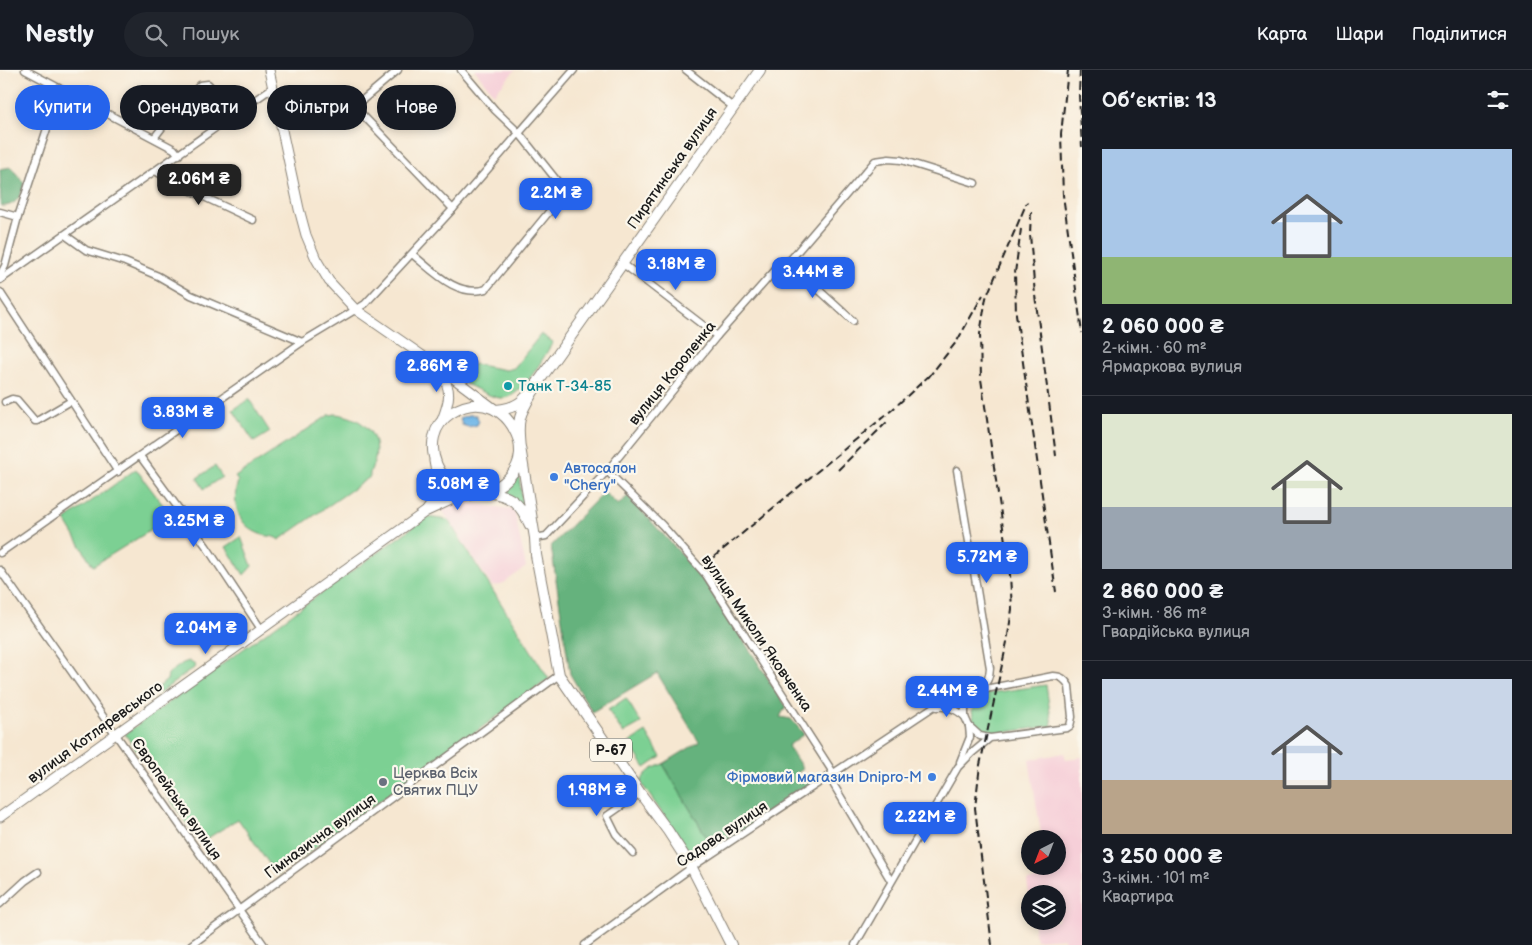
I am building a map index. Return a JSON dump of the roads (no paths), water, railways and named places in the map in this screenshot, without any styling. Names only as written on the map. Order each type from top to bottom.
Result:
[{"type":"main road","points":[[269,70],[272,85]]},
{"type":"main road","name":"Пирятинська вулиця","points":[[539,381],[760,70]]},
{"type":"main road","points":[[282,130],[306,235],[316,259],[329,281],[355,309],[433,362],[496,410]]},
{"type":"main road","points":[[425,512],[435,499],[438,490],[434,460],[434,441],[450,391],[446,380],[433,362]]},
{"type":"main road","name":"Р-67","points":[[496,410],[515,406],[523,401],[539,381]]},
{"type":"main road","name":"Р-67","points":[[484,492],[497,487],[508,479],[516,468],[520,455],[520,416],[539,381]]},
{"type":"main road","name":"Р-67","points":[[441,423],[449,414],[460,408],[472,405],[496,410],[507,418],[515,428],[520,441],[536,556],[559,675],[692,868],[731,945]]},
{"type":"main road","name":"Р-67","points":[[434,460],[444,477],[458,488],[471,492],[501,494],[518,505],[525,515],[535,538]]},
{"type":"main road","points":[[425,512],[451,500],[484,492]]},
{"type":"main road","name":"вулиця Котляревського","points":[[0,817],[425,512]]},
{"type":"street","points":[[25,70],[53,85]]},
{"type":"street","points":[[398,70],[359,103],[357,109],[453,209]]},
{"type":"street","points":[[412,254],[452,286],[464,290],[479,291],[486,289],[562,194],[558,182],[519,133],[495,110],[461,70]]},
{"type":"street","points":[[0,553],[302,342],[365,304],[453,209],[574,70]]},
{"type":"street","points":[[686,70],[733,107]]},
{"type":"street","points":[[110,115],[174,149],[178,155]]},
{"type":"street","points":[[0,275],[47,130]]},
{"type":"street","points":[[154,138],[160,130]]},
{"type":"street","points":[[0,280],[214,130]]},
{"type":"street","name":"вулиця Короленка","points":[[535,538],[546,536],[607,472],[717,336],[778,267],[787,261],[875,161],[902,160],[975,183]]},
{"type":"street","points":[[155,171],[253,220]]},
{"type":"street","points":[[0,212],[18,217]]},
{"type":"street","points":[[65,235],[86,250],[125,262],[158,276],[191,295],[302,342]]},
{"type":"street","points":[[787,261],[853,321]]},
{"type":"street","points":[[622,263],[717,336]]},
{"type":"street","points":[[0,292],[118,472]]},
{"type":"street","points":[[5,402],[12,399],[16,400],[38,422],[72,401]]},
{"type":"street","points":[[140,456],[206,546],[261,629]]},
{"type":"street","points":[[855,945],[958,767],[970,737],[965,709],[970,699],[986,683],[989,675],[990,668],[957,470]]},
{"type":"street","name":"вулиця Миколи Яковченка","points":[[607,472],[662,524],[706,575],[832,775],[891,881]]},
{"type":"street","name":"Європейська вулиця","points":[[0,570],[264,945]]},
{"type":"street","name":"Гімназична вулиця","points":[[191,945],[559,675]]},
{"type":"street","name":"Садова вулиця","points":[[585,945],[692,868],[933,708],[952,698],[980,690],[1053,676],[1063,678],[1069,686],[1072,717],[1070,726],[990,738]]},
{"type":"street","points":[[933,708],[945,706],[952,708],[965,717]]},
{"type":"street","points":[[969,726],[980,736],[990,738]]},
{"type":"street","points":[[958,767],[990,738]]},
{"type":"street","points":[[633,853],[616,834],[607,816],[640,793]]},
{"type":"street","points":[[0,904],[38,872]]},
{"type":"water","points":[[476,415],[479,421],[477,425],[468,427],[462,425],[460,418]]},
{"type":"railway","points":[[1068,70],[1061,134],[1063,195],[1082,333]]},
{"type":"railway","points":[[1080,70],[1079,95],[1082,147]]},
{"type":"railway","points":[[992,945],[975,808],[980,765],[1007,642],[1012,609],[1010,575],[981,379],[980,334],[986,298],[1027,202]]},
{"type":"railway","points":[[1031,212],[1030,234],[1035,295],[1056,456]]},
{"type":"railway","points":[[1021,229],[1015,273],[1016,314],[1056,592]]},
{"type":"railway","points":[[928,378],[957,341],[983,295]]},
{"type":"railway","points":[[704,565],[893,409],[932,373]]},
{"type":"railway","points":[[838,470],[889,420]]},
{"type":"place","name":"Танк Т-34-85","points":[[508,386]]},
{"type":"place","name":"Автосалон \"Chery\"","points":[[554,477]]},
{"type":"place","name":"Фірмовий магазин Dnipro-M","points":[[932,777]]},
{"type":"place","name":"Церква Всіх Святих ПЦУ","points":[[383,782]]}]
